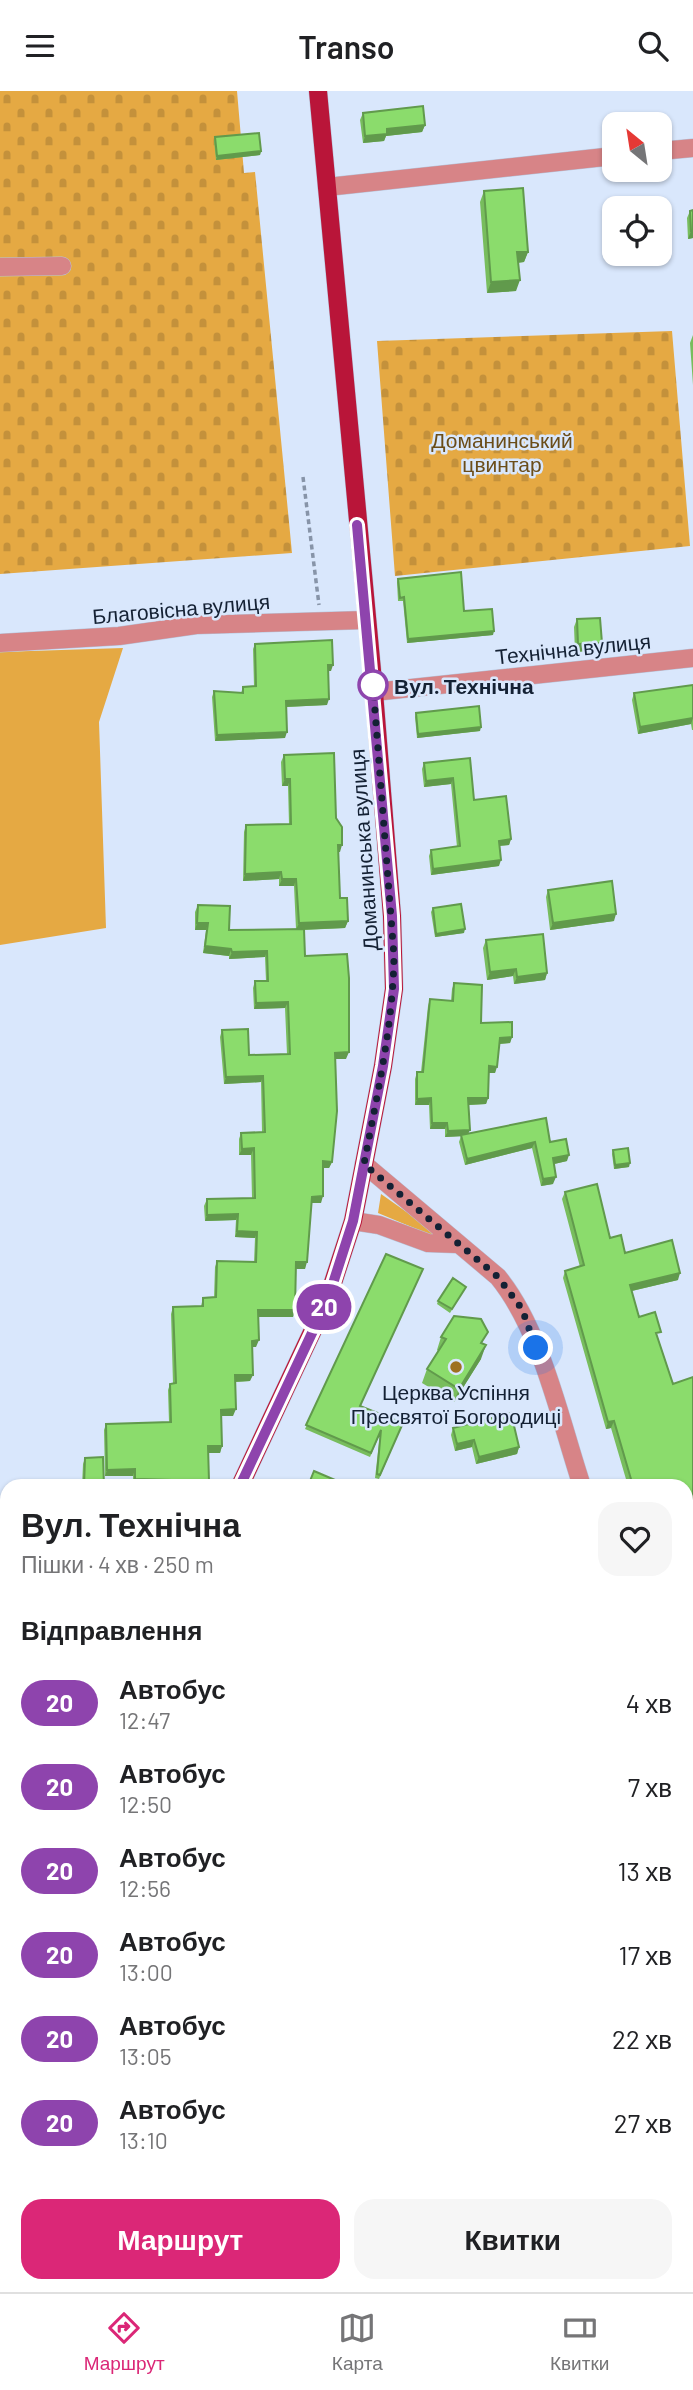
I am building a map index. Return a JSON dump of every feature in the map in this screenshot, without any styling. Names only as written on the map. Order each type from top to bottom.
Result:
[{"type":"main road","name":"Доманинська вулиця","points":[[243,1479],[328,1299],[353,1221],[383,1066],[394,978],[392,916],[374,692],[318,91]]},
{"type":"street","points":[[672,150],[693,148]]},
{"type":"street","points":[[327,187],[602,157]]},
{"type":"street","points":[[0,267],[62,266]]},
{"type":"street","name":"Благовісна вулиця","points":[[0,643],[118,636],[196,625],[366,619]]},
{"type":"street","name":"Технічна вулиця","points":[[374,692],[693,658]]},
{"type":"street","points":[[364,1164],[399,1190],[456,1244],[498,1277],[522,1309],[580,1479]]},
{"type":"street","points":[[353,1221],[379,1224],[428,1243],[456,1244]]},
{"type":"path","points":[[303,477],[321,621]]},
{"type":"green space","points":[[0,91],[237,91],[244,173],[255,172],[292,553],[0,574]]},
{"type":"green space","name":"Доманинський цвинтар","points":[[672,331],[690,546],[395,576],[377,341]]},
{"type":"green space","points":[[123,648],[99,722],[106,928],[0,945],[0,652]]},
{"type":"green space","points":[[381,1194],[435,1232],[433,1236],[378,1213]]},
{"type":"building","points":[[423,106],[425,125],[387,129],[387,134],[365,136],[363,113]]},
{"type":"building","points":[[259,133],[261,151],[217,156],[215,137]]},
{"type":"building","points":[[523,188],[528,252],[517,252],[520,280],[491,282],[484,191]]},
{"type":"building","points":[[693,210],[693,231],[691,231],[690,211]]},
{"type":"building","points":[[461,572],[464,611],[492,609],[494,631],[408,639],[404,597],[400,598],[398,579]]},
{"type":"building","points":[[600,618],[602,643],[578,644],[577,619]]},
{"type":"building","points":[[332,640],[333,665],[328,665],[329,699],[286,701],[287,732],[217,735],[214,691],[243,693],[243,687],[256,686],[255,644]]},
{"type":"building","points":[[693,685],[693,718],[640,727],[634,693]]},
{"type":"building","points":[[479,706],[481,727],[418,734],[416,713]]},
{"type":"building","points":[[334,753],[336,818],[342,827],[342,845],[338,845],[340,898],[347,898],[348,921],[299,923],[296,879],[282,879],[281,872],[245,874],[246,825],[291,824],[290,779],[285,779],[284,755]]},
{"type":"building","points":[[470,758],[474,800],[506,796],[511,839],[499,841],[501,860],[433,869],[431,850],[460,846],[453,778],[426,781],[424,763]]},
{"type":"building","points":[[612,881],[616,914],[553,923],[548,890]]},
{"type":"building","points":[[461,904],[465,929],[436,934],[433,908]]},
{"type":"building","points":[[198,905],[230,906],[229,930],[304,929],[305,956],[347,954],[349,1052],[335,1053],[337,1111],[332,1162],[323,1161],[323,1196],[312,1197],[307,1262],[296,1262],[295,1310],[258,1310],[259,1340],[252,1341],[253,1375],[235,1375],[236,1409],[221,1410],[222,1446],[208,1446],[209,1479],[135,1479],[135,1469],[107,1470],[106,1424],[171,1422],[170,1384],[176,1383],[173,1307],[203,1306],[203,1298],[216,1297],[217,1261],[256,1262],[257,1232],[237,1231],[238,1214],[207,1215],[207,1199],[255,1198],[254,1148],[242,1149],[241,1133],[265,1132],[263,1076],[226,1077],[222,1030],[248,1029],[249,1055],[290,1054],[288,1002],[256,1003],[255,981],[268,981],[267,951],[232,952],[231,949],[205,946],[208,923],[197,923]]},
{"type":"building","points":[[543,934],[547,973],[517,977],[516,969],[490,972],[486,940]]},
{"type":"building","points":[[454,983],[482,985],[481,1023],[512,1022],[512,1037],[500,1038],[497,1067],[489,1066],[488,1098],[468,1098],[470,1130],[448,1131],[447,1123],[432,1123],[431,1098],[417,1099],[417,1072],[423,1072],[430,999],[453,1001]]},
{"type":"building","points":[[546,1118],[550,1142],[566,1139],[569,1155],[553,1158],[556,1177],[543,1179],[535,1142],[467,1159],[461,1135]]},
{"type":"building","points":[[628,1148],[630,1163],[615,1165],[613,1150]]},
{"type":"building","points":[[597,1184],[610,1238],[621,1235],[625,1253],[672,1240],[680,1273],[630,1285],[639,1317],[655,1312],[661,1332],[656,1333],[673,1384],[693,1377],[693,1479],[631,1479],[614,1421],[608,1422],[565,1271],[584,1265],[565,1192]]},
{"type":"building","points":[[386,1254],[423,1269],[360,1406],[403,1423],[380,1475],[377,1474],[381,1430],[371,1453],[306,1425]]},
{"type":"building","points":[[453,1278],[466,1287],[452,1309],[438,1301]]},
{"type":"building","name":"Церква Успіння Пресвятої Богородиці","points":[[454,1316],[481,1319],[488,1332],[481,1343],[486,1345],[459,1389],[427,1369],[446,1339],[441,1337]]},
{"type":"building","points":[[511,1413],[519,1447],[479,1457],[474,1440],[457,1444],[453,1428]]},
{"type":"building","points":[[103,1457],[104,1479],[84,1479],[85,1458]]},
{"type":"building","points":[[314,1471],[333,1479],[311,1479]]},
{"type":"bus line","name":"20","points":[[243,1479],[299,1366],[328,1299],[353,1221],[383,1066],[394,989],[392,916],[357,525]]},
{"type":"place","name":"Вул. Технічна","points":[[373,685]]},
{"type":"place","name":"Церква Успіння Пресвятої Богородиці","points":[[456,1367]]},
{"type":"route","points":[[373,685],[392,916],[394,989],[383,1066],[364,1164],[399,1190],[456,1244],[498,1277],[522,1309],[536,1348]]}]
